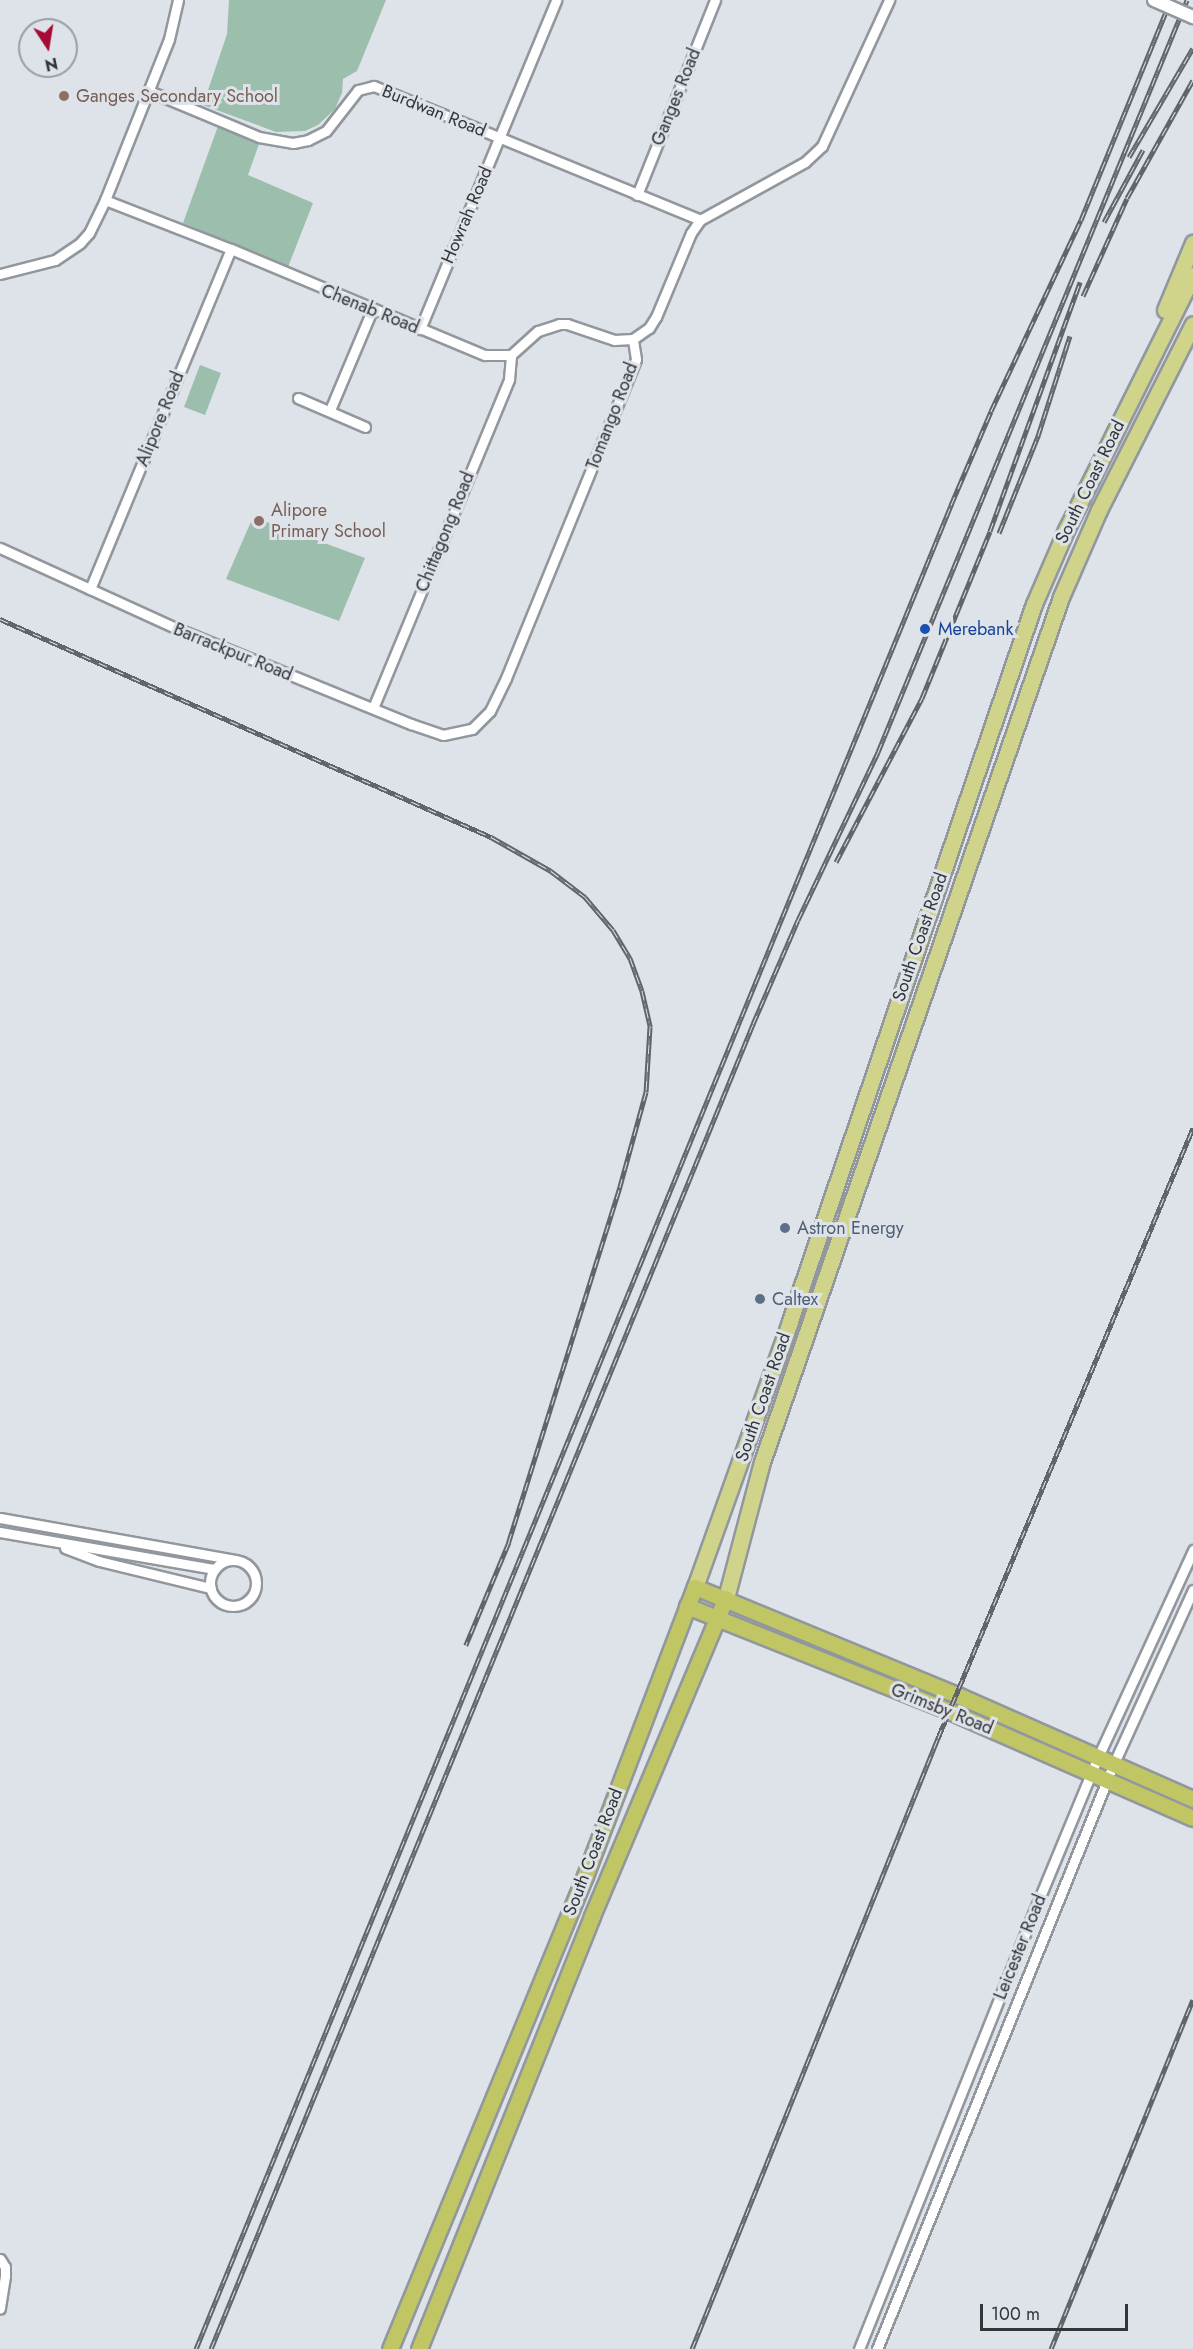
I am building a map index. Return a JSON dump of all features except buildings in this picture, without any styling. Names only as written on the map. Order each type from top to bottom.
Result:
[{"type":"highway","name":"Grimsby Road","points":[[695,1587],[726,1598],[1193,1799]]},
{"type":"highway","name":"South Coast Road","points":[[390,2349],[438,2227],[585,1876],[695,1587]]},
{"type":"highway","name":"South Coast Road","points":[[419,2349],[591,1916],[726,1598]]},
{"type":"highway","name":"Grimsby Road","points":[[687,1606],[1107,1778],[1193,1818]]},
{"type":"highway","points":[[438,2227],[462,2238]]},
{"type":"main road","points":[[1156,348],[1161,320],[1193,243]]},
{"type":"main road","name":"South Coast Road","points":[[695,1587],[798,1296],[1002,697],[1046,576],[1106,449],[1193,275]]},
{"type":"main road","name":"South Coast Road","points":[[726,1598],[752,1500],[817,1305],[1025,705],[1037,663],[1065,587],[1126,457],[1190,330]]},
{"type":"main road","points":[[1106,449],[1126,457]]},
{"type":"main road","points":[[1002,697],[1025,705]]},
{"type":"main road","points":[[923,930],[944,938]]},
{"type":"main road","points":[[880,1055],[902,1060]]},
{"type":"main road","points":[[864,1101],[885,1108]]},
{"type":"main road","points":[[838,1179],[858,1186]]},
{"type":"main road","points":[[798,1296],[817,1305]]},
{"type":"main road","points":[[729,1492],[752,1500]]},
{"type":"street","points":[[0,274],[39,266],[68,253],[89,233],[105,200],[169,39],[178,0]]},
{"type":"street","name":"Howrah Road","points":[[420,329],[556,0]]},
{"type":"street","name":"Ganges Road","points":[[637,195],[715,0]]},
{"type":"street","points":[[1154,0],[1193,17]]},
{"type":"street","points":[[700,220],[805,162],[822,146],[886,1]]},
{"type":"street","name":"Burdwan Road","points":[[148,90],[259,137],[293,143],[308,140],[326,131],[358,90],[374,86],[700,220]]},
{"type":"street","name":"Chenab Road","points":[[105,200],[231,249],[372,310],[485,355],[511,355]]},
{"type":"street","name":"Tomango Road","points":[[472,729],[490,711],[522,641],[636,359],[633,339],[649,328],[656,317],[691,233],[700,220]]},
{"type":"street","name":"Alipore Road","points":[[90,589],[231,249]]},
{"type":"street","points":[[330,410],[372,310]]},
{"type":"street","points":[[511,355],[538,331],[554,324],[567,324],[614,340],[633,339]]},
{"type":"street","name":"Chittagong Road","points":[[373,708],[508,379],[511,355]]},
{"type":"street","points":[[298,398],[365,427]]},
{"type":"street","name":"Barrackpur Road","points":[[0,548],[178,629],[436,734],[453,734],[472,729]]},
{"type":"street","points":[[0,1518],[235,1560],[249,1566],[256,1579],[254,1594],[249,1600],[236,1606],[228,1605],[215,1597],[211,1588],[211,1576],[215,1569],[227,1561],[235,1560]]},
{"type":"street","points":[[0,1532],[215,1569]]},
{"type":"street","points":[[46,1541],[99,1561],[169,1576],[211,1588]]},
{"type":"street","name":"Leicester Road","points":[[859,2349],[1032,1915],[1098,1757],[1193,1550]]},
{"type":"street","name":"Leicester Road","points":[[878,2348],[1113,1763],[1193,1590]]},
{"type":"street","points":[[1032,1915],[1049,1922]]},
{"type":"street","points":[[0,2259],[5,2267],[0,2309]]},
{"type":"street","points":[[864,2339],[878,2348]]},
{"type":"green space","points":[[229,0],[386,0],[357,71],[343,79],[342,93],[335,109],[318,125],[305,131],[276,132],[203,105],[227,34]]},
{"type":"green space","points":[[218,126],[259,144],[248,175],[313,203],[288,267],[183,223]]},
{"type":"green space","points":[[200,365],[221,373],[205,415],[184,407]]},
{"type":"green space","points":[[253,517],[365,558],[339,621],[226,579]]},
{"type":"railway","points":[[196,2349],[951,505],[991,411],[1081,220],[1171,0]]},
{"type":"railway","points":[[211,2349],[753,1024],[798,920],[878,752],[1187,0]]},
{"type":"railway","points":[[1129,157],[1193,48]]},
{"type":"railway","points":[[1083,296],[1127,198],[1193,80]]},
{"type":"railway","points":[[1104,222],[1143,150]]},
{"type":"railway","points":[[836,862],[922,698],[990,531],[1080,282]]},
{"type":"railway","points":[[999,533],[1038,436],[1070,336]]},
{"type":"railway","points":[[0,619],[491,837],[551,871],[585,897],[613,930],[630,958],[642,991],[650,1027],[646,1092],[619,1190],[509,1542],[466,1645]]},
{"type":"railway","points":[[692,2349],[938,1738],[1193,1128]]},
{"type":"railway","points":[[1051,2349],[1193,2000]]},
{"type":"place","name":"Ganges Secondary School","points":[[64,96]]},
{"type":"place","name":"Alipore Primary School","points":[[259,521]]},
{"type":"place","name":"Merebank","points":[[925,629]]},
{"type":"place","name":"Astron Energy","points":[[785,1228]]},
{"type":"place","name":"Caltex","points":[[760,1299]]}]
